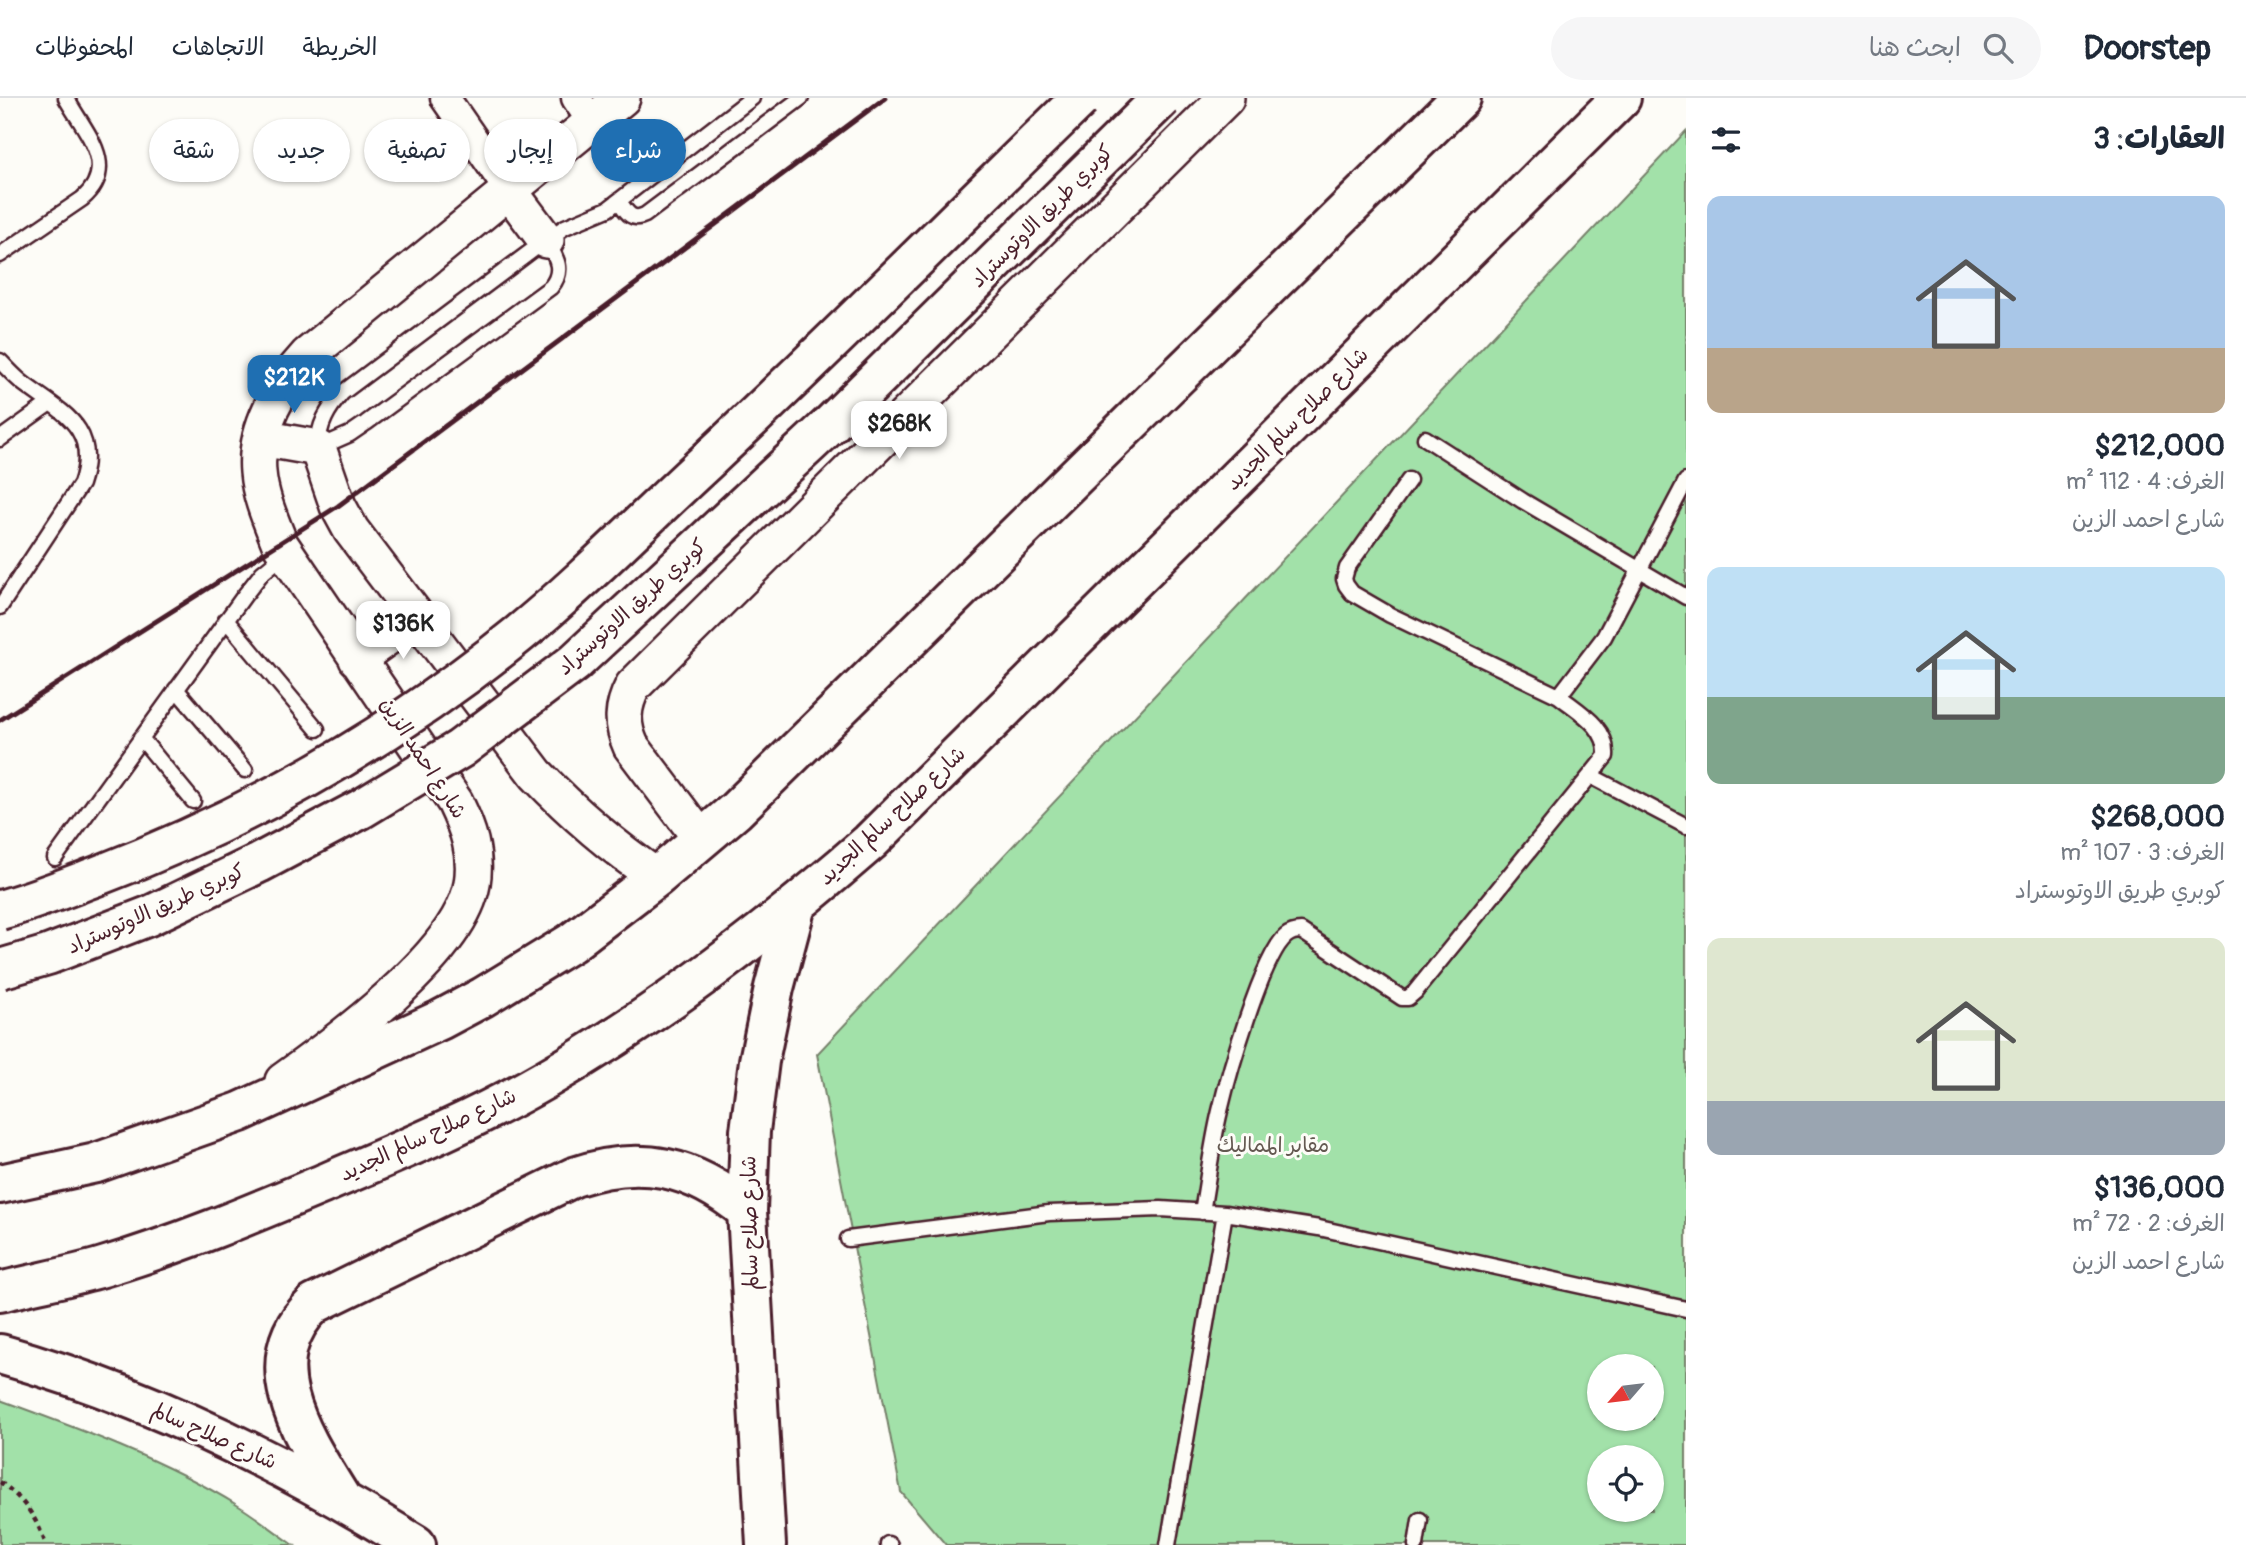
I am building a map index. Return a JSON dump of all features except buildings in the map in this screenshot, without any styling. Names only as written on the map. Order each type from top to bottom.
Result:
[{"type":"main road","points":[[0,910],[134,862],[231,820],[324,771],[432,700],[519,633],[605,555],[792,381],[1081,98]]},
{"type":"main road","name":"كوبري طريق الاوتوستراد","points":[[0,969],[48,955],[149,916],[339,821],[460,749],[574,663],[831,424],[1162,98]]},
{"type":"main road","points":[[0,1184],[96,1163],[240,1112],[440,1020],[571,943],[657,877],[735,811],[1461,98]]},
{"type":"main road","name":"شارع صلاح سالم الجديد","points":[[0,1292],[102,1267],[213,1229],[464,1122],[545,1080],[615,1037],[734,954],[870,842],[1621,98]]},
{"type":"main road","name":"شارع صلاح سالم","points":[[765,1545],[747,1211],[750,1131],[759,1061],[774,988],[796,905]]},
{"type":"main road","points":[[342,1500],[305,1436],[293,1409],[285,1376],[285,1352],[292,1330],[314,1304],[594,1170],[636,1165],[681,1172],[705,1181],[727,1194],[747,1211]]},
{"type":"main road","name":"شارع صلاح سالم","points":[[0,1354],[54,1370],[171,1415],[285,1468],[412,1544]]},
{"type":"street","points":[[445,98],[546,240]]},
{"type":"street","name":"شارع احمد الزين","points":[[240,1112],[356,1028],[412,975],[447,936],[463,913],[471,885],[474,856],[468,828],[454,802],[285,554],[262,497],[257,470],[261,438],[279,393],[291,373],[308,355],[510,192],[584,110],[622,98]]},
{"type":"street","points":[[702,840],[631,747],[624,732],[626,700],[633,686],[1226,98]]},
{"type":"street","points":[[261,438],[318,448],[338,506],[351,530],[543,782],[613,848],[657,877]]},
{"type":"street","points":[[357,659],[416,617]]},
{"type":"lane","points":[[0,255],[82,199],[94,189],[100,175],[100,159],[66,98]]},
{"type":"lane","points":[[546,240],[559,264],[556,281],[551,287],[366,423],[350,434],[318,448],[323,421],[331,405],[342,393],[546,240],[565,227],[598,214],[619,201],[752,98]]},
{"type":"lane","points":[[619,201],[631,216],[636,218],[645,215],[801,98]]},
{"type":"lane","points":[[0,361],[21,381],[68,414],[84,441],[86,470],[74,497],[0,607]]},
{"type":"lane","points":[[0,439],[50,402]]},
{"type":"lane","points":[[1425,438],[1523,501],[1686,597]]},
{"type":"lane","points":[[1202,1212],[1220,1112],[1244,1029],[1272,956],[1284,937],[1293,931],[1301,931],[1402,998],[1408,998],[1606,756],[1607,743],[1600,731],[1559,696],[1390,615],[1352,593],[1346,586],[1344,579],[1347,568],[1409,480]]},
{"type":"lane","points":[[1559,696],[1604,637],[1686,481]]},
{"type":"lane","points":[[55,858],[226,620],[262,573],[285,554]]},
{"type":"lane","points":[[226,620],[317,729]]},
{"type":"lane","points":[[176,689],[245,770]]},
{"type":"lane","points":[[141,738],[193,801]]},
{"type":"lane","points":[[1591,776],[1686,826]]},
{"type":"lane","points":[[848,1239],[1049,1213],[1116,1209],[1225,1213],[1319,1228],[1686,1309]]},
{"type":"lane","points":[[1168,1545],[1225,1213]]},
{"type":"lane","points":[[1416,1545],[1420,1520]]},
{"type":"path","points":[[0,1482],[29,1508],[46,1545]]},
{"type":"green space","name":"مقابر المماليك","points":[[1686,131],[1686,1545],[946,1545],[901,1492],[817,1054]]},
{"type":"green space","points":[[0,1400],[91,1434],[180,1474],[244,1510],[294,1545],[0,1545]]},
{"type":"railway","points":[[0,720],[338,506],[885,98]]}]
